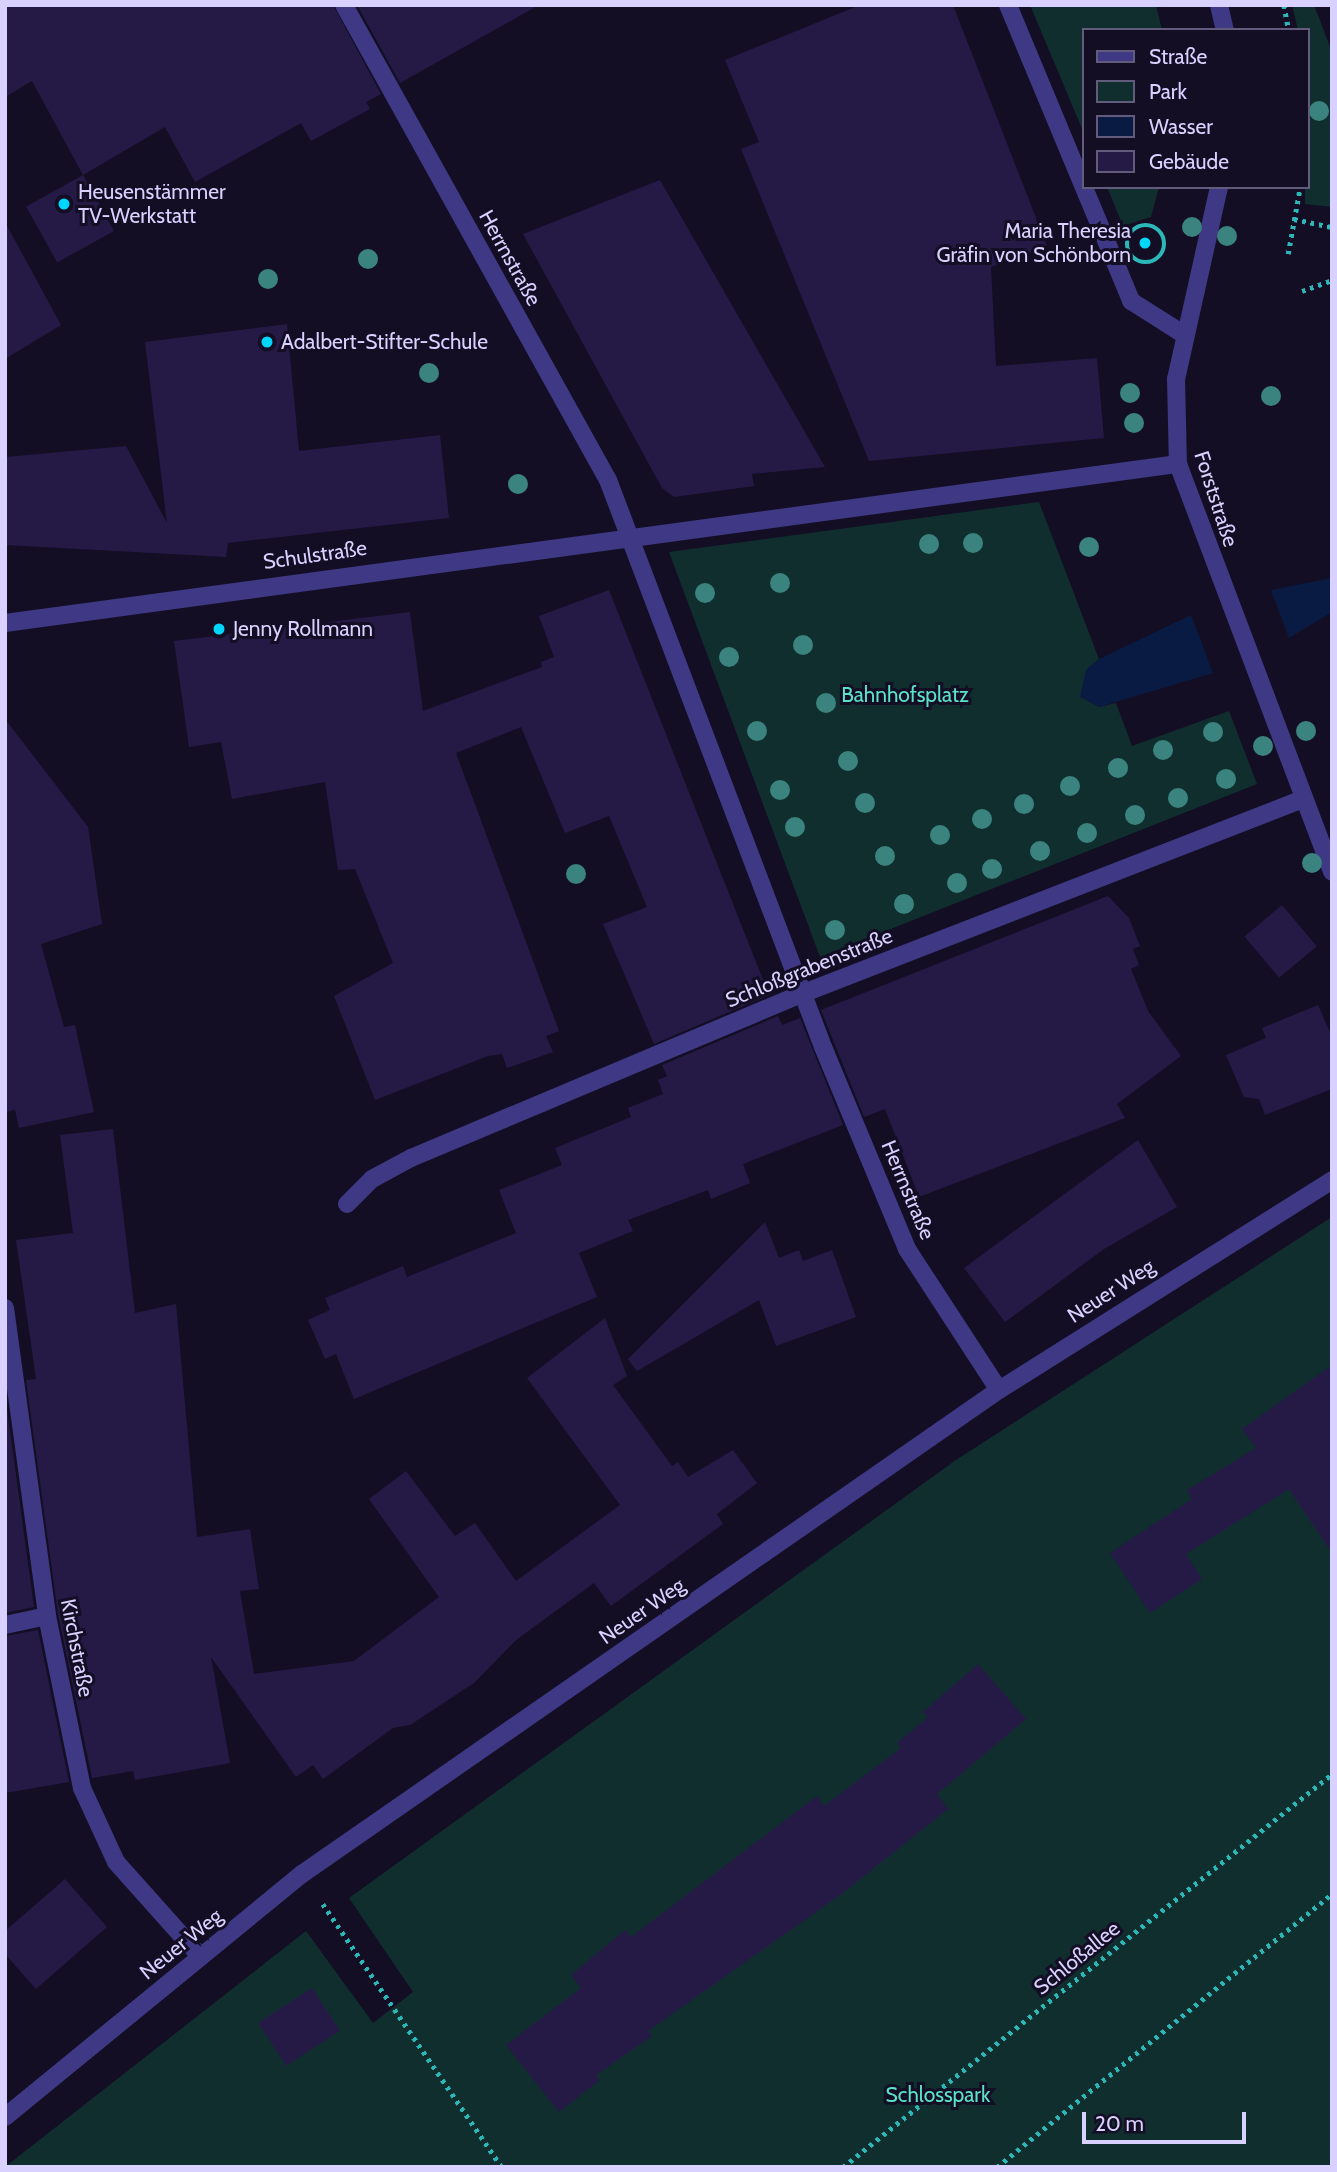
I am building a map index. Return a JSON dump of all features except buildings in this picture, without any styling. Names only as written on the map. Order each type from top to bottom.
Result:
[{"type":"street","name":"Herrnstraße","points":[[344,5],[608,480],[632,535]]},
{"type":"street","points":[[1007,5],[1082,184]]},
{"type":"street","points":[[1219,5],[1225,28]]},
{"type":"street","points":[[1084,189],[1131,301],[1183,334]]},
{"type":"street","name":"Forststraße","points":[[1219,189],[1183,334],[1172,418],[1178,464],[1332,872]]},
{"type":"street","points":[[804,993],[632,535],[1178,464]]},
{"type":"street","name":"Schulstraße","points":[[5,623],[632,535]]},
{"type":"street","name":"Schloßgrabenstraße","points":[[347,1204],[372,1179],[411,1158],[804,993],[1303,799]]},
{"type":"street","name":"Herrnstraße","points":[[804,993],[907,1249],[999,1390]]},
{"type":"street","name":"Neuer Weg","points":[[5,2117],[302,1874],[999,1390],[1332,1180]]},
{"type":"street","name":"Kirchstraße","points":[[5,1308],[47,1616],[82,1788],[97,1829],[116,1862],[201,1957]]},
{"type":"street","points":[[5,1625],[47,1616]]},
{"type":"path","points":[[1284,5],[1289,28]]},
{"type":"path","points":[[1288,254],[1300,189]]},
{"type":"path","points":[[1294,219],[1332,227]]},
{"type":"path","points":[[1302,291],[1332,280]]},
{"type":"path","name":"Schloßallee","points":[[843,2167],[1332,1774]]},
{"type":"path","points":[[302,1874],[502,2167]]},
{"type":"path","points":[[998,2167],[1332,1894]]},
{"type":"green space","points":[[1030,5],[1156,5],[1162,28],[1082,28],[1082,129]]},
{"type":"green space","points":[[1292,5],[1314,5],[1332,52],[1332,207],[1305,204],[1305,189],[1309,189],[1309,28],[1298,28]]},
{"type":"green space","points":[[1108,189],[1158,189],[1151,217],[1123,226]]},
{"type":"green space","name":"Bahnhofsplatz","points":[[1039,502],[1099,659],[1086,670],[1099,707],[1116,703],[1132,746],[1229,711],[1257,784],[820,957],[669,552]]},
{"type":"green space","name":"Schlosspark","points":[[1332,1217],[1332,2167],[5,2167],[306,1931],[373,2023],[413,1992],[349,1898],[956,1460]]},
{"type":"water","points":[[1332,578],[1332,612],[1289,638],[1271,590]]},
{"type":"water","points":[[1191,615],[1213,673],[1099,707],[1080,697],[1086,670],[1099,659]]},
{"type":"place","name":"Heusenstämmer TV-Werkstatt","points":[[64,204]]},
{"type":"place","name":"Maria Theresia Gräfin von Schönborn","points":[[1145,243]]},
{"type":"place","name":"Adalbert-Stifter-Schule","points":[[267,342]]},
{"type":"place","name":"Jenny Rollmann","points":[[219,629]]}]
